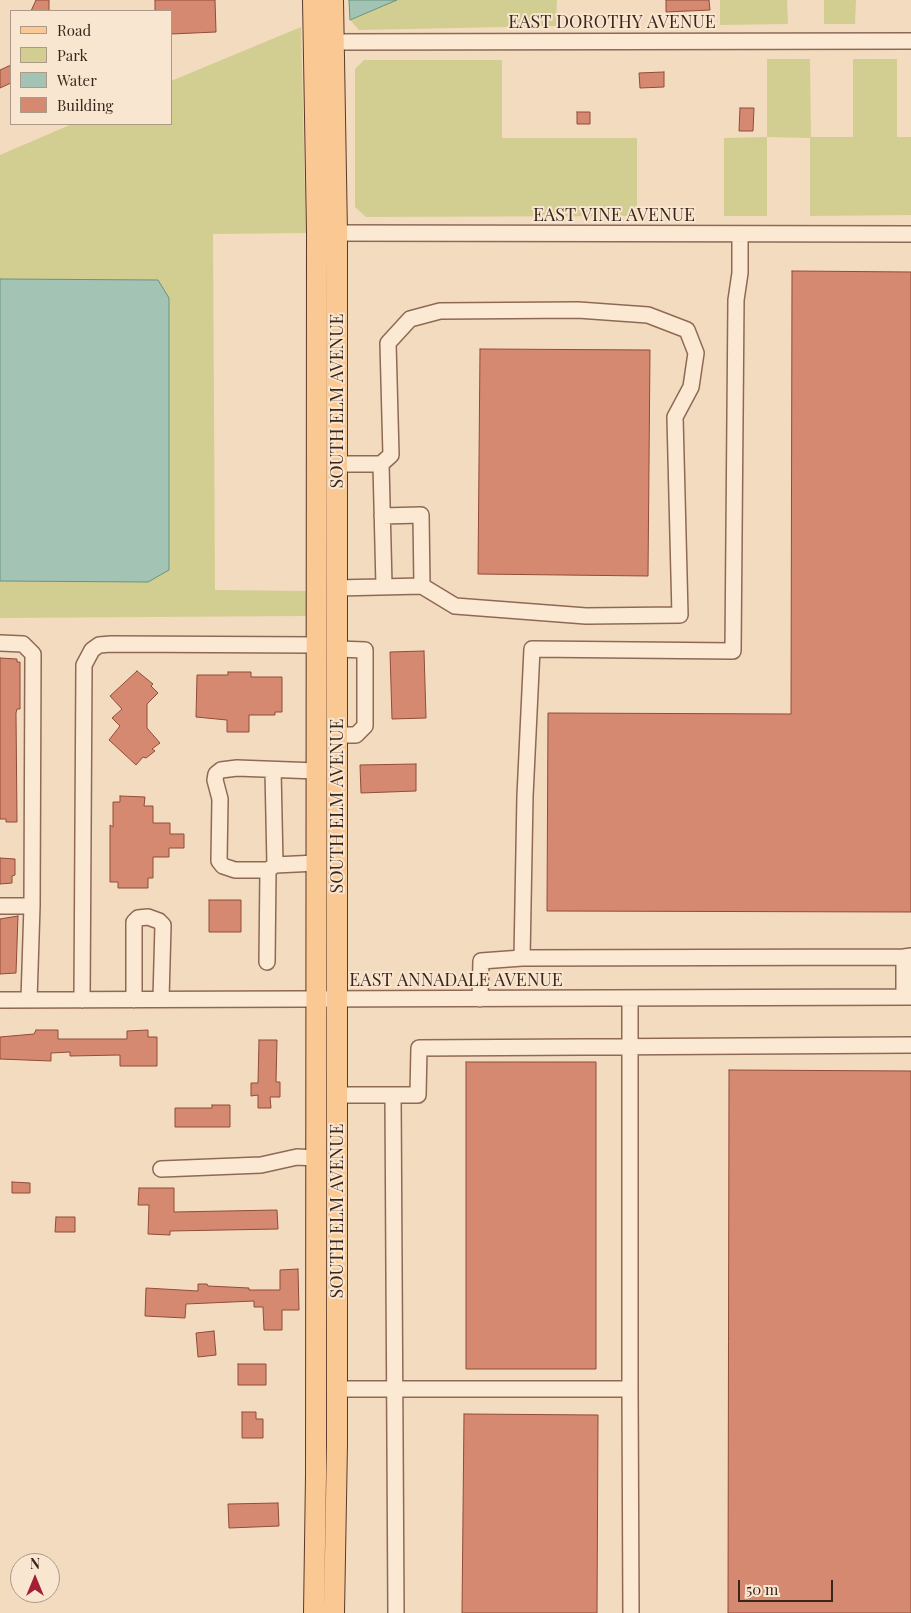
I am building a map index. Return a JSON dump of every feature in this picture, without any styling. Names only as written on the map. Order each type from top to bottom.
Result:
[{"type":"main road","name":"SOUTH ELM AVENUE","points":[[313,0],[317,233],[316,1475],[314,1613]]},
{"type":"main road","name":"SOUTH ELM AVENUE","points":[[333,0],[337,233],[337,1389],[334,1613]]},
{"type":"street","name":"EAST DOROTHY AVENUE","points":[[313,42],[911,41]]},
{"type":"street","name":"EAST VINE AVENUE","points":[[317,233],[911,234]]},
{"type":"street","points":[[522,958],[525,796],[532,648],[733,651],[736,300],[740,273],[740,234]]},
{"type":"street","points":[[337,464],[381,464],[391,455],[388,343],[410,319],[440,311],[578,310],[648,315],[687,330],[696,353],[691,387],[675,417],[680,615],[586,616],[456,606],[422,586],[337,588]]},
{"type":"street","points":[[381,464],[384,586]]},
{"type":"street","points":[[382,516],[420,515],[422,586]]},
{"type":"street","points":[[0,643],[22,644],[32,654],[32,906],[29,1000]]},
{"type":"street","points":[[82,1000],[84,665],[92,650],[99,645],[111,644],[316,645]]},
{"type":"street","points":[[337,649],[365,650],[365,726],[356,735],[337,735]]},
{"type":"street","points":[[317,772],[221,770],[216,774],[215,780],[220,799],[219,861],[228,868],[317,863]]},
{"type":"street","points":[[267,962],[273,770]]},
{"type":"street","points":[[0,906],[32,906]]},
{"type":"street","points":[[134,1000],[134,922],[138,918],[148,918],[159,921],[163,926],[161,1000]]},
{"type":"street","points":[[480,999],[481,961],[522,958],[908,956],[908,997]]},
{"type":"street","name":"EAST ANNADALE AVENUE","points":[[0,1000],[908,997]]},
{"type":"street","points":[[630,999],[631,1613]]},
{"type":"street","points":[[337,1094],[418,1095],[419,1048],[911,1045]]},
{"type":"street","points":[[394,1095],[396,1613]]},
{"type":"street","points":[[160,1169],[260,1165],[297,1158],[316,1158]]},
{"type":"street","points":[[337,1389],[630,1389]]},
{"type":"green space","points":[[397,0],[557,0],[556,26],[359,30],[350,20]]},
{"type":"green space","points":[[720,0],[787,0],[788,24],[720,25]]},
{"type":"green space","points":[[824,0],[856,0],[855,24],[824,24]]},
{"type":"green space","points":[[301,27],[306,233],[213,234],[215,590],[306,591],[306,616],[0,618],[0,155],[70,125],[172,125],[172,81]]},
{"type":"green space","points":[[767,59],[810,59],[811,137],[853,137],[853,59],[897,59],[897,137],[911,137],[911,215],[810,216],[810,138],[767,137]]},
{"type":"green space","points":[[364,60],[502,60],[502,138],[637,138],[637,216],[366,217],[355,207],[355,69]]},
{"type":"green space","points":[[767,137],[767,216],[724,216],[724,138]]},
{"type":"water","points":[[349,0],[397,0],[350,20]]},
{"type":"water","points":[[0,279],[158,280],[169,298],[169,570],[148,582],[0,581]]},
{"type":"building","points":[[36,0],[49,0],[49,10],[31,10]]},
{"type":"building","points":[[155,0],[215,0],[216,32],[172,34],[172,10],[155,10]]},
{"type":"building","points":[[666,0],[709,0],[710,10],[666,12]]},
{"type":"building","points":[[10,65],[10,83],[0,88],[0,70]]},
{"type":"building","points":[[664,72],[664,87],[640,88],[639,73]]},
{"type":"building","points":[[740,108],[754,108],[753,131],[739,131]]},
{"type":"building","points":[[577,112],[590,112],[590,124],[577,124]]},
{"type":"building","points":[[792,271],[911,272],[911,912],[547,911],[548,713],[791,714]]},
{"type":"building","points":[[480,349],[650,350],[648,576],[478,574]]},
{"type":"building","points":[[424,651],[426,718],[392,719],[390,652]]},
{"type":"building","points":[[0,658],[17,659],[17,662],[20,662],[20,709],[17,709],[16,713],[17,822],[6,822],[6,819],[0,819]]},
{"type":"building","points":[[137,671],[153,684],[151,686],[158,693],[147,704],[147,728],[160,743],[152,749],[155,751],[146,758],[143,757],[136,765],[109,740],[120,726],[112,718],[122,709],[110,696]]},
{"type":"building","points":[[228,672],[251,672],[251,677],[282,677],[282,712],[275,712],[275,715],[249,715],[249,732],[227,732],[227,720],[196,717],[197,675],[228,675]]},
{"type":"building","points":[[416,764],[416,791],[361,793],[360,765]]},
{"type":"building","points":[[120,796],[145,797],[144,806],[153,806],[153,823],[170,823],[170,834],[184,834],[184,848],[169,848],[169,857],[153,857],[153,878],[148,878],[148,888],[118,888],[118,882],[110,882],[110,825],[113,827],[113,802],[120,802]]},
{"type":"building","points":[[0,858],[15,859],[15,875],[12,876],[12,883],[0,884]]},
{"type":"building","points":[[209,900],[241,900],[241,932],[209,932]]},
{"type":"building","points":[[18,916],[16,973],[0,974],[0,919]]},
{"type":"building","points":[[36,1030],[58,1030],[58,1039],[127,1039],[127,1031],[148,1030],[148,1037],[157,1037],[157,1066],[120,1066],[120,1055],[70,1056],[70,1052],[51,1053],[51,1061],[0,1059],[0,1037],[34,1034]]},
{"type":"building","points":[[259,1040],[277,1040],[276,1082],[280,1082],[280,1097],[270,1097],[271,1108],[258,1108],[258,1095],[251,1096],[251,1083],[258,1083]]},
{"type":"building","points":[[466,1062],[596,1062],[596,1369],[466,1369]]},
{"type":"building","points":[[729,1070],[911,1071],[911,1613],[728,1613]]},
{"type":"building","points":[[212,1105],[230,1105],[230,1127],[175,1127],[175,1108],[212,1108]]},
{"type":"building","points":[[12,1182],[30,1183],[30,1193],[12,1193]]},
{"type":"building","points":[[139,1188],[174,1188],[174,1212],[277,1210],[278,1229],[170,1231],[170,1235],[148,1234],[149,1205],[138,1205]]},
{"type":"building","points":[[56,1217],[75,1217],[75,1232],[55,1232]]},
{"type":"building","points":[[298,1269],[299,1310],[282,1310],[282,1330],[264,1330],[263,1307],[254,1307],[254,1301],[186,1304],[185,1318],[145,1316],[146,1288],[198,1291],[198,1284],[207,1284],[208,1286],[249,1288],[249,1290],[280,1290],[280,1270]]},
{"type":"building","points":[[214,1331],[216,1355],[198,1357],[196,1333]]},
{"type":"building","points":[[238,1364],[266,1364],[266,1385],[238,1385]]},
{"type":"building","points":[[242,1412],[256,1412],[256,1419],[263,1419],[263,1438],[242,1438]]},
{"type":"building","points":[[464,1414],[598,1415],[597,1613],[462,1613]]},
{"type":"building","points":[[278,1503],[279,1526],[229,1528],[228,1504]]}]
